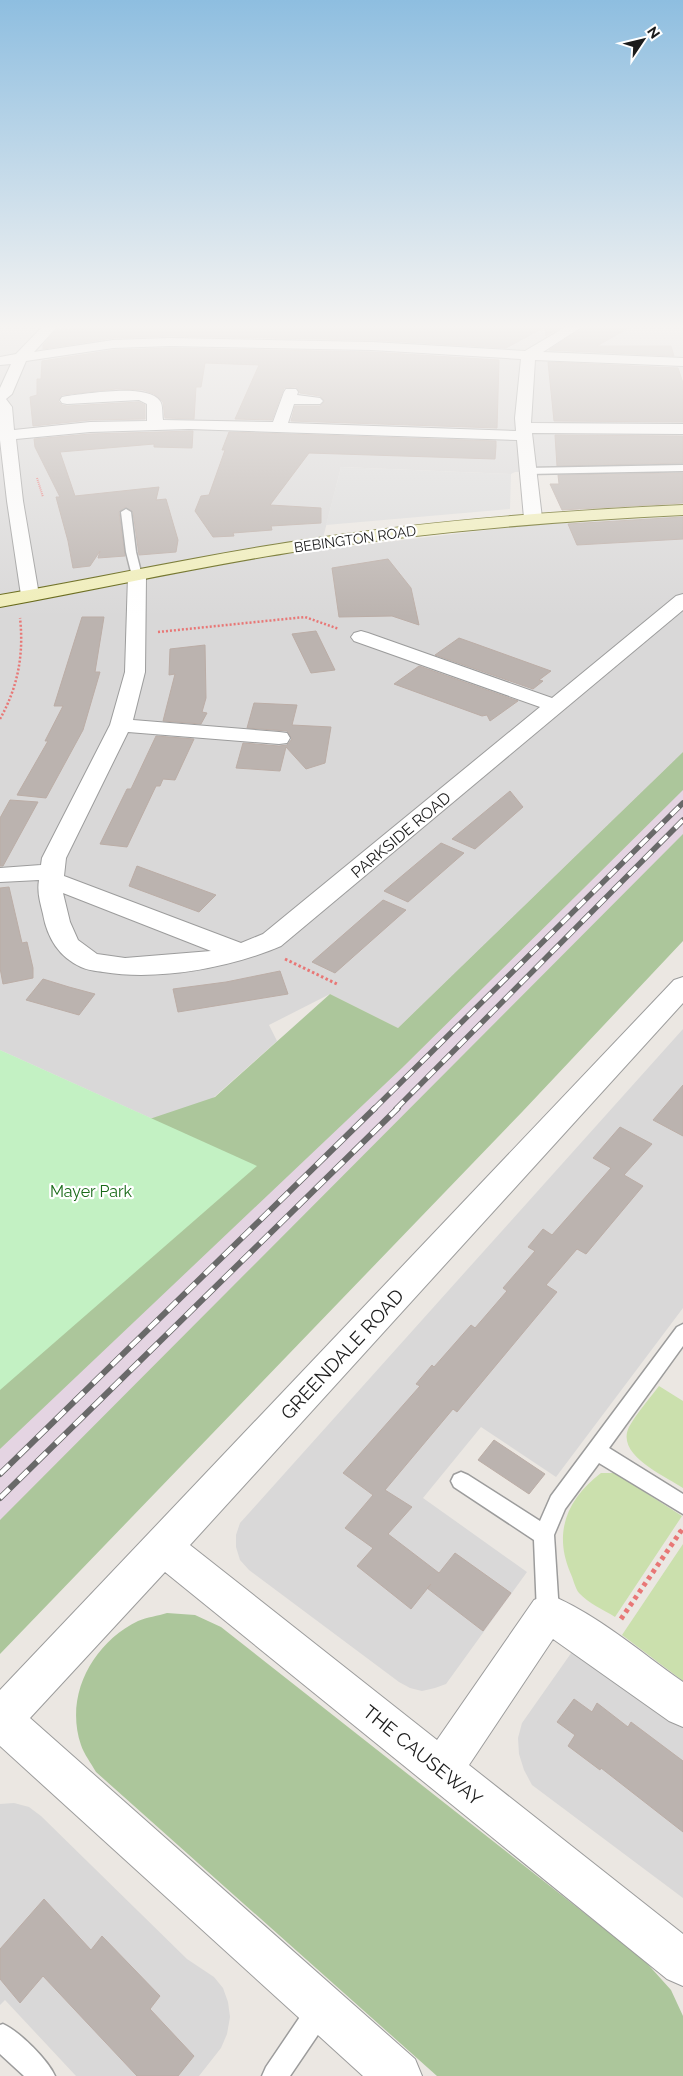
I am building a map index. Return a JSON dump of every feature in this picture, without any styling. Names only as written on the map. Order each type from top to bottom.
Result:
[{"type":"main road","name":"BEBINGTON ROAD","points":[[15,598],[299,546],[533,518],[683,510]]},
{"type":"street","points":[[7,423],[9,435],[7,502],[15,598]]},
{"type":"street","points":[[524,423],[527,471],[533,518]]},
{"type":"street","points":[[9,435],[90,427],[155,424],[524,432],[683,429]]},
{"type":"street","name":"PARKSIDE ROAD","points":[[137,576],[135,672],[121,725],[54,858],[50,889],[57,922],[67,945],[90,961],[125,967],[205,961],[249,949],[272,940],[294,924],[683,600]]},
{"type":"street","points":[[361,637],[556,706]]},
{"type":"street","points":[[121,725],[278,738]]},
{"type":"street","points":[[0,875],[52,876],[249,949]]},
{"type":"street","name":"GREENDALE ROAD","points":[[0,1719],[163,1547],[683,986]]},
{"type":"street","name":"THE CAUSEWAY","points":[[163,1547],[683,1963]]},
{"type":"street","points":[[441,1770],[548,1613],[683,1707]]},
{"type":"street","points":[[0,1719],[398,2076]]},
{"type":"lane","points":[[527,471],[683,468]]},
{"type":"lane","points":[[126,512],[131,552],[137,576]]},
{"type":"lane","points":[[548,1613],[544,1535],[558,1503],[683,1332]]},
{"type":"lane","points":[[597,1451],[683,1505]]},
{"type":"lane","points":[[461,1481],[544,1535]]},
{"type":"lane","points":[[276,2076],[321,2007]]},
{"type":"lane","points":[[0,2041],[3,2037],[42,2076]]},
{"type":"path","points":[[0,719],[6,709],[20,664],[22,633],[15,598]]},
{"type":"path","points":[[136,634],[305,617],[361,637]]},
{"type":"path","points":[[249,949],[338,985]]},
{"type":"path","points":[[601,1649],[683,1528]]},
{"type":"shaded area","points":[[0,423],[683,423],[683,468],[515,472],[511,474],[341,467],[320,550],[538,524],[683,516],[683,752],[398,1028],[330,994],[269,1025],[277,1041],[177,1130],[0,1050]]},
{"type":"shaded area","points":[[341,467],[511,474],[510,509],[326,525]]},
{"type":"shaded area","points":[[683,752],[683,933],[0,1644],[0,1390],[398,1028]]},
{"type":"shaded area","points":[[683,1029],[683,1308],[556,1477],[481,1427],[423,1498],[527,1572],[446,1684],[422,1691],[410,1688],[399,1682],[249,1570],[240,1560],[236,1547],[236,1535],[240,1523]]},
{"type":"shaded area","points":[[574,1649],[680,1727],[683,1727],[683,1898],[532,1785],[524,1770],[519,1754],[518,1738],[522,1723]]},
{"type":"shaded area","points":[[14,1803],[29,1807],[41,1816],[187,1959],[214,1977],[223,1988],[228,2002],[230,2017],[227,2034],[221,2048],[199,2076],[76,2076],[5,2000],[0,2005],[0,1804]]},
{"type":"green space","points":[[683,752],[683,790],[403,1067],[0,1449],[0,1272],[102,1135],[215,1097],[330,994],[398,1028]]},
{"type":"green space","points":[[683,834],[683,941],[523,1111],[0,1654],[0,1520]]},
{"type":"green space","name":"Mayer Park","points":[[0,1050],[257,1166],[0,1390]]},
{"type":"green space","points":[[659,1386],[683,1401],[683,1488],[644,1464],[629,1447],[627,1437],[629,1427]]},
{"type":"green space","points":[[601,1473],[615,1473],[682,1516],[615,1617],[591,1603],[579,1593],[565,1557],[563,1543],[567,1516],[572,1504],[589,1483]]},
{"type":"green space","points":[[683,1544],[683,1681],[622,1635]]},
{"type":"green space","points":[[167,1613],[195,1615],[221,1627],[644,1960],[671,1990],[683,2016],[683,2076],[437,2076],[96,1772],[82,1748],[77,1726],[76,1708],[86,1672],[108,1643],[122,1631],[138,1621]]},
{"type":"building","points":[[33,423],[63,423],[33,426]]},
{"type":"building","points":[[346,423],[497,423],[497,428]]},
{"type":"building","points":[[193,431],[192,448],[154,447],[154,444],[60,452],[75,496],[159,487],[156,500],[166,499],[178,540],[176,552],[139,555],[133,512],[125,507],[119,512],[125,556],[98,558],[100,551],[90,566],[73,568],[56,497],[60,497],[35,447],[34,439],[90,434]]},
{"type":"building","points":[[229,432],[496,441],[495,459],[309,453],[270,505],[321,508],[321,523],[271,526],[272,530],[233,533],[234,536],[213,537],[195,511],[201,496],[209,495],[225,450],[222,450]]},
{"type":"building","points":[[555,435],[683,436],[683,463],[557,466]]},
{"type":"building","points":[[683,473],[683,503],[562,510],[550,484],[559,484],[558,475]]},
{"type":"building","points":[[683,517],[683,539],[577,545],[568,524]]},
{"type":"building","points":[[388,559],[411,588],[419,625],[392,616],[339,617],[332,568]]},
{"type":"building","points":[[82,617],[104,617],[95,672],[100,672],[83,730],[46,798],[17,795],[48,741],[45,741],[63,706],[54,706]]},
{"type":"building","points":[[316,631],[335,670],[311,673],[292,634]]},
{"type":"building","points":[[459,638],[551,671],[539,680],[543,681],[533,689],[435,655]]},
{"type":"building","points":[[205,645],[206,698],[202,712],[207,713],[201,724],[163,721],[175,674],[169,675],[170,649]]},
{"type":"building","points":[[419,666],[518,701],[490,721],[487,715],[482,716],[394,684]]},
{"type":"building","points":[[254,703],[297,705],[292,725],[331,727],[325,763],[306,769],[286,747],[280,771],[236,768],[243,743],[279,746],[287,745],[292,739],[287,731],[247,728]]},
{"type":"building","points":[[156,736],[194,739],[175,780],[163,779],[160,786],[156,786],[127,847],[100,844],[127,789],[131,789]]},
{"type":"building","points":[[510,791],[523,807],[475,849],[452,839]]},
{"type":"building","points":[[10,800],[38,802],[3,866],[0,866],[0,818]]},
{"type":"building","points":[[441,843],[464,853],[408,902],[384,891]]},
{"type":"building","points":[[137,866],[216,895],[199,912],[129,886]]},
{"type":"building","points":[[9,887],[22,943],[27,942],[33,968],[33,978],[3,984],[0,968],[0,888]]},
{"type":"building","points":[[383,900],[406,910],[335,973],[312,962]]},
{"type":"building","points":[[280,971],[288,994],[178,1012],[173,989],[226,982]]},
{"type":"building","points":[[43,979],[95,994],[79,1015],[26,1000]]},
{"type":"building","points":[[683,1085],[683,1136],[653,1120]]},
{"type":"building","points":[[620,1127],[652,1144],[624,1175],[643,1186],[586,1254],[577,1249],[546,1285],[557,1292],[457,1412],[453,1409],[385,1490],[412,1507],[388,1534],[439,1573],[455,1553],[511,1593],[483,1631],[427,1588],[411,1609],[357,1566],[373,1548],[345,1528],[373,1495],[343,1473],[420,1386],[416,1384],[432,1365],[434,1367],[471,1325],[475,1328],[507,1291],[503,1288],[535,1251],[528,1247],[543,1229],[552,1235],[611,1168],[593,1158]]},
{"type":"building","points":[[494,1440],[545,1474],[529,1494],[478,1460]]},
{"type":"building","points":[[574,1699],[592,1712],[597,1703],[628,1727],[631,1722],[683,1761],[683,1832],[601,1768],[600,1770],[568,1746],[575,1735],[557,1722]]},
{"type":"building","points":[[44,1899],[91,1950],[102,1936],[160,1996],[150,2009],[194,2056],[178,2076],[137,2076],[43,1976],[20,2003],[0,1979],[0,1949]]},
{"type":"railway","points":[[374,1109],[683,803]]},
{"type":"railway","points":[[396,1109],[683,820]]},
{"type":"railway","points":[[0,1474],[375,1108]]},
{"type":"railway","points":[[0,1498],[398,1108]]}]
